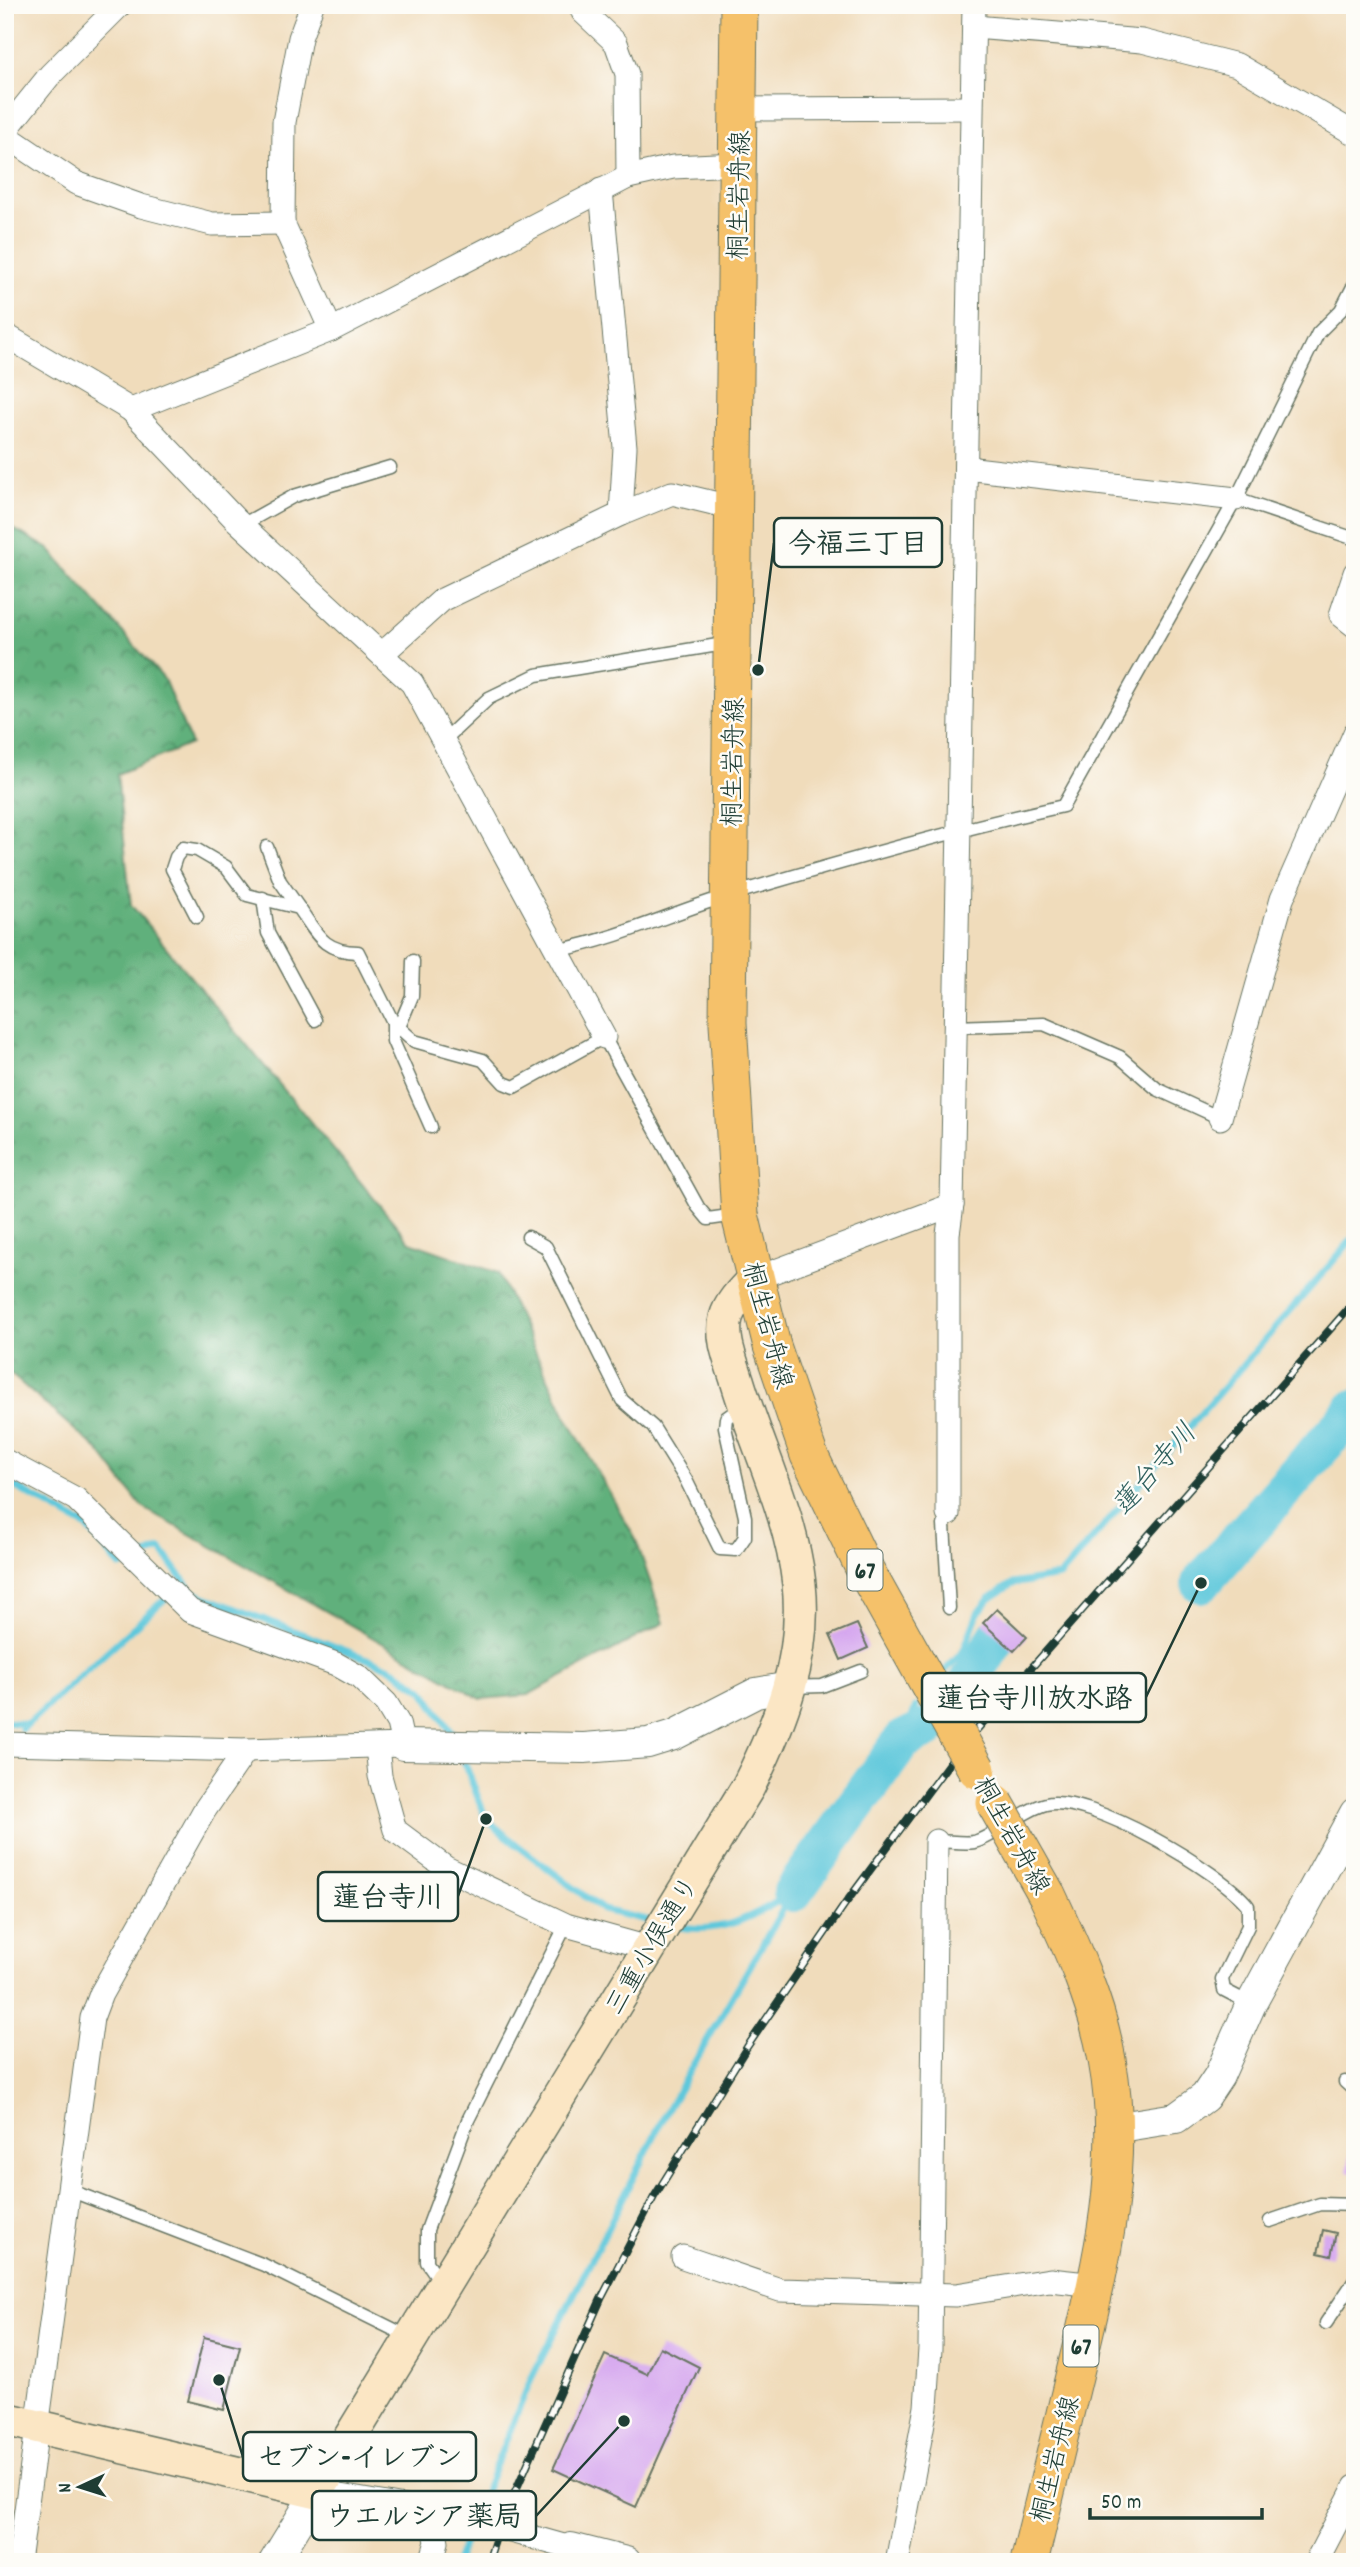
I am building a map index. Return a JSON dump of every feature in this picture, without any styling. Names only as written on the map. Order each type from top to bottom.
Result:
[{"type":"main road","name":"桐生岩舟線","points":[[739,5],[728,1023],[740,1215],[776,1359],[809,1455],[862,1564],[1047,1895],[1084,1978],[1108,2061],[1113,2128],[1113,2186],[1096,2285],[1029,2562]]},
{"type":"main road","name":"三重小俣通り","points":[[317,2492],[413,2339],[443,2284],[748,1787],[782,1717],[790,1687],[800,1613],[795,1558],[727,1347],[726,1319],[742,1291],[754,1279]]},
{"type":"main road","points":[[21,2422],[317,2492]]},
{"type":"street","points":[[312,5],[300,38],[284,122],[283,223],[331,330]]},
{"type":"street","points":[[580,5],[583,12],[616,43],[627,74],[628,177]]},
{"type":"street","points":[[119,6],[50,75],[5,133],[76,183],[141,206],[212,224],[283,223]]},
{"type":"street","points":[[948,1514],[947,1234],[951,1205],[956,1027],[974,16],[1142,41],[1237,65],[1355,134]]},
{"type":"street","points":[[739,109],[971,108]]},
{"type":"street","points":[[131,410],[331,330],[628,177],[673,167],[737,164]]},
{"type":"street","points":[[601,190],[625,447],[621,514]]},
{"type":"street","points":[[5,335],[131,410],[242,525],[412,683],[604,1037]]},
{"type":"street","points":[[966,468],[1236,499]]},
{"type":"street","points":[[382,654],[442,600],[621,514],[672,493],[734,508]]},
{"type":"street","points":[[1355,573],[1341,615],[1355,626]]},
{"type":"street","points":[[1220,1118],[1282,900],[1347,770],[1355,733]]},
{"type":"street","points":[[754,1279],[951,1205]]},
{"type":"street","points":[[5,1461],[76,1499],[190,1611],[336,1664],[359,1678],[386,1703],[398,1723],[380,1776],[395,1830],[446,1868],[566,1926],[653,1942]]},
{"type":"street","points":[[5,1744],[246,1750],[390,1746],[584,1748],[648,1743],[674,1735],[756,1693],[790,1687]]},
{"type":"street","points":[[19,2562],[21,2422],[69,2190],[92,2018],[100,1994],[204,1811],[246,1750]]},
{"type":"street","points":[[1113,2128],[1176,2118],[1205,2097],[1219,2076],[1251,2004],[1355,1813]]},
{"type":"street","points":[[897,2562],[926,2407],[931,2294],[936,1841]]},
{"type":"street","points":[[683,2257],[780,2290],[956,2295],[1050,2280],[1096,2285]]},
{"type":"street","points":[[1316,2562],[1355,2487]]},
{"type":"street","points":[[317,2492],[432,2512],[525,2533],[626,2562]]},
{"type":"street","name":"三重小俣通り","points":[[274,2562],[317,2492]]},
{"type":"street","points":[[431,2562],[437,2542],[432,2512]]},
{"type":"lane","points":[[559,950],[592,944],[730,895],[959,830],[1063,806],[1236,499],[1318,333],[1341,310],[1355,283]]},
{"type":"lane","points":[[242,525],[294,496],[390,467]]},
{"type":"lane","points":[[1236,499],[1355,539]]},
{"type":"lane","points":[[444,740],[489,698],[536,675],[734,642]]},
{"type":"lane","points":[[267,847],[280,881],[323,943],[342,952],[358,952],[396,1024],[414,1041],[483,1060],[504,1083],[514,1087],[604,1037],[698,1208],[708,1219],[740,1215]]},
{"type":"lane","points":[[197,917],[172,869],[183,848],[197,850],[226,867],[247,895],[299,908]]},
{"type":"lane","points":[[263,898],[268,933],[315,1020]]},
{"type":"lane","points":[[413,961],[412,996],[396,1024],[393,1041],[430,1127]]},
{"type":"lane","points":[[956,1027],[1044,1024],[1120,1057],[1157,1089],[1220,1118]]},
{"type":"lane","points":[[528,1237],[546,1247],[622,1400],[653,1427],[686,1480],[720,1549],[736,1550],[745,1537],[745,1517],[725,1427],[726,1418],[744,1405]]},
{"type":"lane","points":[[948,1514],[944,1525],[948,1608]]},
{"type":"lane","points":[[790,1687],[822,1686],[861,1671]]},
{"type":"lane","points":[[936,1841],[976,1842],[1025,1812],[1060,1802],[1079,1805],[1122,1821],[1225,1884],[1248,1906],[1248,1926],[1222,1979],[1224,1990],[1251,2004]]},
{"type":"lane","points":[[443,2284],[427,2262],[427,2230],[468,2120],[566,1926]]},
{"type":"lane","points":[[69,2190],[264,2265],[413,2339]]},
{"type":"lane","points":[[1270,2221],[1320,2204],[1355,2205]]},
{"type":"lane","points":[[1326,2323],[1355,2280]]},
{"type":"green space","points":[[5,524],[49,549],[164,679],[191,744],[117,774],[131,905],[410,1242],[498,1273],[565,1414],[636,1540],[664,1623],[528,1695],[481,1699],[142,1507],[99,1451],[5,1369]]},
{"type":"building","points":[[997,1609],[1027,1637],[1014,1651],[983,1623]]},
{"type":"building","points":[[857,1624],[868,1648],[841,1660],[830,1635]]},
{"type":"building","points":[[1352,2143],[1355,2144],[1355,2174],[1347,2172]]},
{"type":"building","points":[[1323,2230],[1336,2233],[1331,2256],[1318,2253]]},
{"type":"building","points":[[204,2337],[240,2346],[224,2410],[188,2401]]},
{"type":"building","points":[[660,2347],[699,2367],[636,2507],[553,2469],[605,2355],[647,2374]]},
{"type":"waterway","name":"蓮台寺川","points":[[942,1674],[963,1652],[978,1613],[989,1599],[1012,1584],[1060,1576],[1355,1236]]},
{"type":"waterway","points":[[1201,1583],[1355,1409]]},
{"type":"waterway","name":"蓮台寺川","points":[[5,1481],[87,1527],[120,1566],[161,1549],[192,1592],[391,1668],[423,1690],[456,1739]]},
{"type":"waterway","points":[[22,1729],[168,1596]]},
{"type":"waterway","name":"蓮台寺川","points":[[958,1700],[998,1636]]},
{"type":"waterway","name":"蓮台寺川","points":[[903,1740],[916,1707]]},
{"type":"waterway","points":[[5,1722],[28,1724]]},
{"type":"waterway","name":"蓮台寺川","points":[[793,1892],[903,1740],[928,1728]]},
{"type":"waterway","name":"蓮台寺川","points":[[461,1753],[486,1819],[603,1910],[655,1922]]},
{"type":"waterway","name":"蓮台寺川","points":[[674,1926],[707,1928],[737,1922],[793,1892]]},
{"type":"waterway","points":[[456,2562],[531,2379],[670,2105],[791,1895]]},
{"type":"railway","points":[[488,2562],[499,2528],[601,2299],[654,2197],[747,2047],[845,1904],[958,1751],[1355,1301]]},
{"type":"place","name":"今福三丁目","points":[[758,670]]},
{"type":"place","name":"蓮台寺川放水路","points":[[1201,1583]]},
{"type":"place","name":"蓮台寺川","points":[[486,1819]]},
{"type":"place","name":"セブン-イレブン","points":[[219,2380]]},
{"type":"place","name":"ウエルシア薬局","points":[[624,2421]]}]
